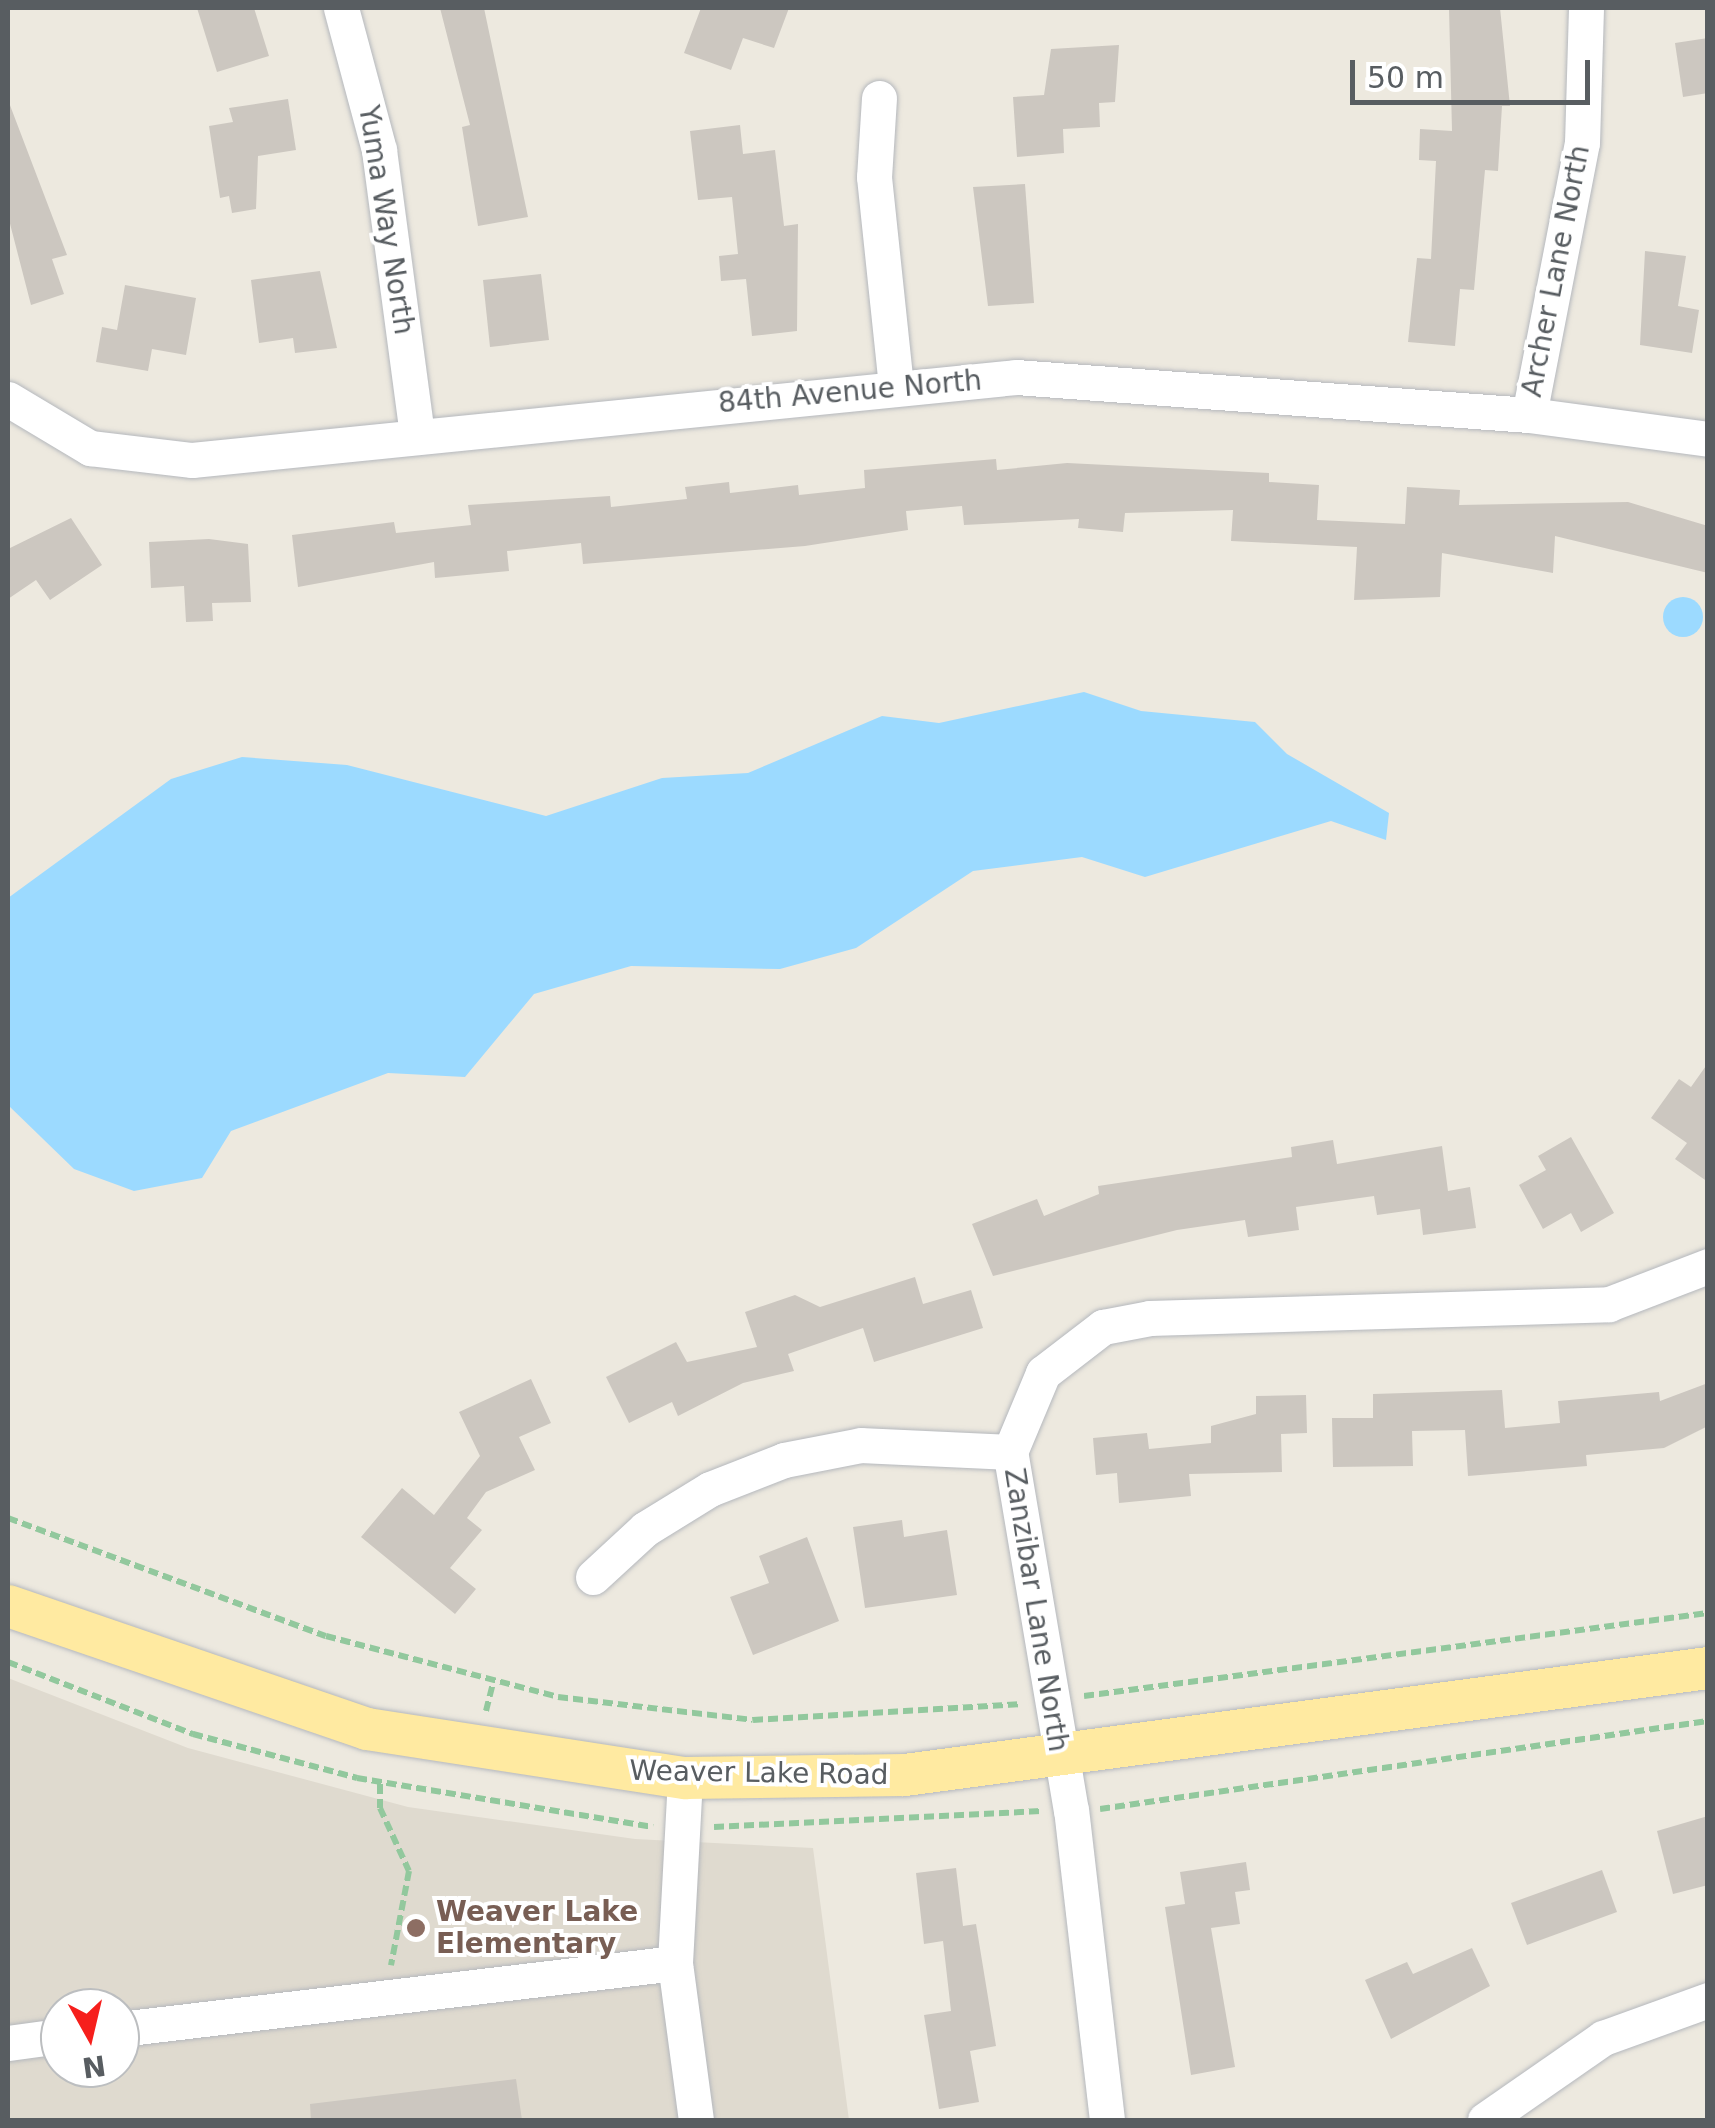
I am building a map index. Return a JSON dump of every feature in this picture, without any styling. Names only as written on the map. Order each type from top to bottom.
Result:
[{"type":"main road","name":"Weaver Lake Road","points":[[8,1606],[367,1730],[685,1778],[833,1779],[1060,1758],[1708,1668]]},
{"type":"street","name":"Yuma Way North","points":[[341,8],[379,150],[417,434]]},
{"type":"street","name":"Archer Lane North","points":[[1529,415],[1582,143],[1586,8]]},
{"type":"street","points":[[879,98],[874,178],[896,385]]},
{"type":"street","name":"84th Avenue North","points":[[8,399],[90,448],[144,458],[896,385],[1092,378],[1529,415],[1708,439]]},
{"type":"street","name":"Zanzibar Lane North","points":[[1107,2120],[1060,1758],[1010,1452],[1043,1374],[1104,1327],[1609,1304],[1708,1266]]},
{"type":"street","points":[[593,1577],[710,1489],[784,1460],[861,1445],[1010,1452]]},
{"type":"street","points":[[685,1778],[674,1963],[696,2120]]},
{"type":"street","points":[[140,2027],[674,1963]]},
{"type":"street","points":[[1485,2120],[1603,2038],[1708,2000]]},
{"type":"street","points":[[8,2043],[40,2039]]},
{"type":"path","points":[[8,1518],[262,1615],[493,1683],[753,1720],[932,1716],[1708,1614]]},
{"type":"path","points":[[8,1662],[194,1734],[380,1784],[468,1802],[654,1827]]},
{"type":"path","points":[[484,1717],[493,1683]]},
{"type":"path","points":[[1098,1810],[1708,1721]]},
{"type":"path","points":[[380,1784],[380,1808],[409,1870],[391,1965]]},
{"type":"path","points":[[468,1802],[470,1790]]},
{"type":"path","points":[[713,1827],[1042,1811]]},
{"type":"shaded area","name":"Weaver Lake Elementary","points":[[8,1678],[188,1748],[408,1807],[635,1839],[813,1848],[849,2120],[8,2120]]},
{"type":"water","points":[[1683,597],[1697,603],[1703,617],[1697,631],[1683,637],[1669,631],[1663,617],[1669,603]]},
{"type":"water","points":[[1084,692],[1141,711],[1255,722],[1287,754],[1389,813],[1386,840],[1331,821],[1145,877],[1082,857],[973,871],[856,948],[780,969],[631,966],[534,994],[465,1077],[388,1073],[231,1131],[202,1178],[134,1191],[74,1169],[8,1105],[8,898],[171,779],[242,757],[347,765],[546,816],[662,778],[748,773],[882,716],[939,723]]},
{"type":"building","points":[[197,8],[254,8],[269,56],[217,72]]},
{"type":"building","points":[[440,8],[484,8],[528,217],[478,226],[462,127],[470,125]]},
{"type":"building","points":[[701,8],[789,8],[774,48],[743,38],[731,70],[684,53]]},
{"type":"building","points":[[1449,8],[1500,8],[1510,106],[1502,106],[1498,171],[1485,170],[1474,290],[1460,289],[1455,346],[1408,342],[1417,258],[1431,259],[1436,161],[1419,160],[1420,129],[1452,131]]},
{"type":"building","points":[[1708,38],[1708,93],[1683,97],[1675,43]]},
{"type":"building","points":[[1119,45],[1115,102],[1099,103],[1100,127],[1063,129],[1064,153],[1017,157],[1013,97],[1044,95],[1051,49]]},
{"type":"building","points":[[288,99],[296,150],[258,156],[256,209],[232,213],[229,196],[220,198],[209,126],[233,122],[229,108]]},
{"type":"building","points":[[8,100],[67,255],[52,259],[64,294],[31,305],[8,216]]},
{"type":"building","points":[[740,125],[743,154],[775,150],[784,226],[798,224],[797,331],[752,336],[746,279],[721,281],[719,256],[738,254],[732,197],[698,200],[690,131]]},
{"type":"building","points":[[1025,184],[1034,303],[988,306],[973,187]]},
{"type":"building","points":[[1645,251],[1686,256],[1678,306],[1699,310],[1692,353],[1640,345]]},
{"type":"building","points":[[320,271],[337,348],[295,353],[293,338],[259,343],[251,280]]},
{"type":"building","points":[[541,274],[549,340],[490,347],[483,280]]},
{"type":"building","points":[[125,285],[196,298],[186,355],[152,349],[148,371],[96,362],[102,327],[117,330]]},
{"type":"building","points":[[996,459],[997,470],[1067,463],[1269,473],[1269,482],[1319,485],[1317,520],[1405,524],[1407,487],[1460,490],[1459,505],[1628,502],[1708,526],[1708,573],[1555,536],[1553,573],[1442,553],[1440,597],[1354,600],[1357,547],[1231,541],[1233,510],[1125,513],[1123,532],[1078,528],[1079,519],[964,525],[962,506],[906,511],[908,530],[805,546],[583,564],[581,543],[507,551],[509,571],[435,578],[434,562],[298,587],[292,535],[394,522],[396,533],[471,525],[468,505],[610,496],[611,507],[687,499],[685,487],[729,482],[730,493],[798,485],[799,495],[865,488],[864,470]]},
{"type":"building","points":[[71,518],[102,565],[50,600],[36,580],[8,599],[8,549]]},
{"type":"building","points":[[209,539],[248,544],[251,602],[212,603],[213,621],[186,622],[184,586],[151,588],[149,542]]},
{"type":"building","points":[[1708,1063],[1708,1182],[1675,1159],[1687,1143],[1651,1118],[1679,1079],[1691,1087]]},
{"type":"building","points":[[1571,1137],[1614,1213],[1581,1232],[1571,1213],[1543,1229],[1519,1185],[1546,1170],[1538,1156]]},
{"type":"building","points":[[1333,1140],[1337,1164],[1442,1146],[1448,1191],[1470,1187],[1476,1228],[1423,1235],[1420,1209],[1377,1215],[1374,1196],[1296,1207],[1299,1230],[1248,1237],[1245,1220],[1177,1230],[993,1276],[972,1224],[1037,1199],[1044,1216],[1099,1194],[1098,1186],[1292,1157],[1291,1147]]},
{"type":"building","points":[[915,1277],[923,1304],[971,1290],[983,1328],[874,1362],[863,1328],[788,1354],[794,1371],[743,1383],[678,1416],[672,1402],[629,1423],[606,1377],[676,1342],[687,1362],[757,1347],[745,1312],[795,1295],[820,1307]]},
{"type":"building","points":[[531,1379],[551,1423],[519,1437],[535,1470],[486,1492],[467,1518],[482,1530],[450,1568],[476,1589],[455,1614],[361,1537],[402,1488],[434,1515],[480,1456],[459,1412]]},
{"type":"building","points":[[1708,1383],[1708,1426],[1664,1448],[1586,1455],[1587,1466],[1468,1476],[1465,1430],[1412,1431],[1413,1466],[1333,1467],[1332,1418],[1373,1418],[1373,1394],[1502,1390],[1505,1428],[1560,1423],[1558,1401],[1659,1392],[1660,1401]]},
{"type":"building","points":[[1306,1395],[1307,1433],[1281,1434],[1282,1472],[1189,1474],[1191,1496],[1119,1503],[1117,1473],[1096,1475],[1093,1438],[1147,1433],[1149,1449],[1211,1443],[1211,1426],[1256,1414],[1256,1396]]},
{"type":"building","points":[[902,1520],[904,1537],[947,1530],[957,1595],[865,1608],[853,1527]]},
{"type":"building","points":[[807,1537],[839,1621],[753,1655],[730,1597],[769,1583],[759,1556]]},
{"type":"building","points":[[1708,1816],[1708,1885],[1673,1894],[1657,1831]]},
{"type":"building","points":[[1246,1862],[1250,1890],[1235,1892],[1240,1924],[1211,1928],[1235,2067],[1191,2075],[1165,1907],[1185,1904],[1180,1872]]},
{"type":"building","points":[[956,1868],[963,1926],[976,1924],[996,2046],[970,2051],[979,2102],[939,2109],[924,2015],[951,2011],[943,1941],[924,1944],[916,1873]]},
{"type":"building","points":[[1602,1870],[1617,1912],[1527,1945],[1511,1903]]},
{"type":"building","points":[[1472,1948],[1490,1986],[1391,2039],[1365,1980],[1407,1962],[1413,1974]]},
{"type":"building","points":[[516,2079],[522,2120],[311,2120],[310,2104]]},
{"type":"place","name":"Weaver Lake Elementary","points":[[416,1928]]}]
